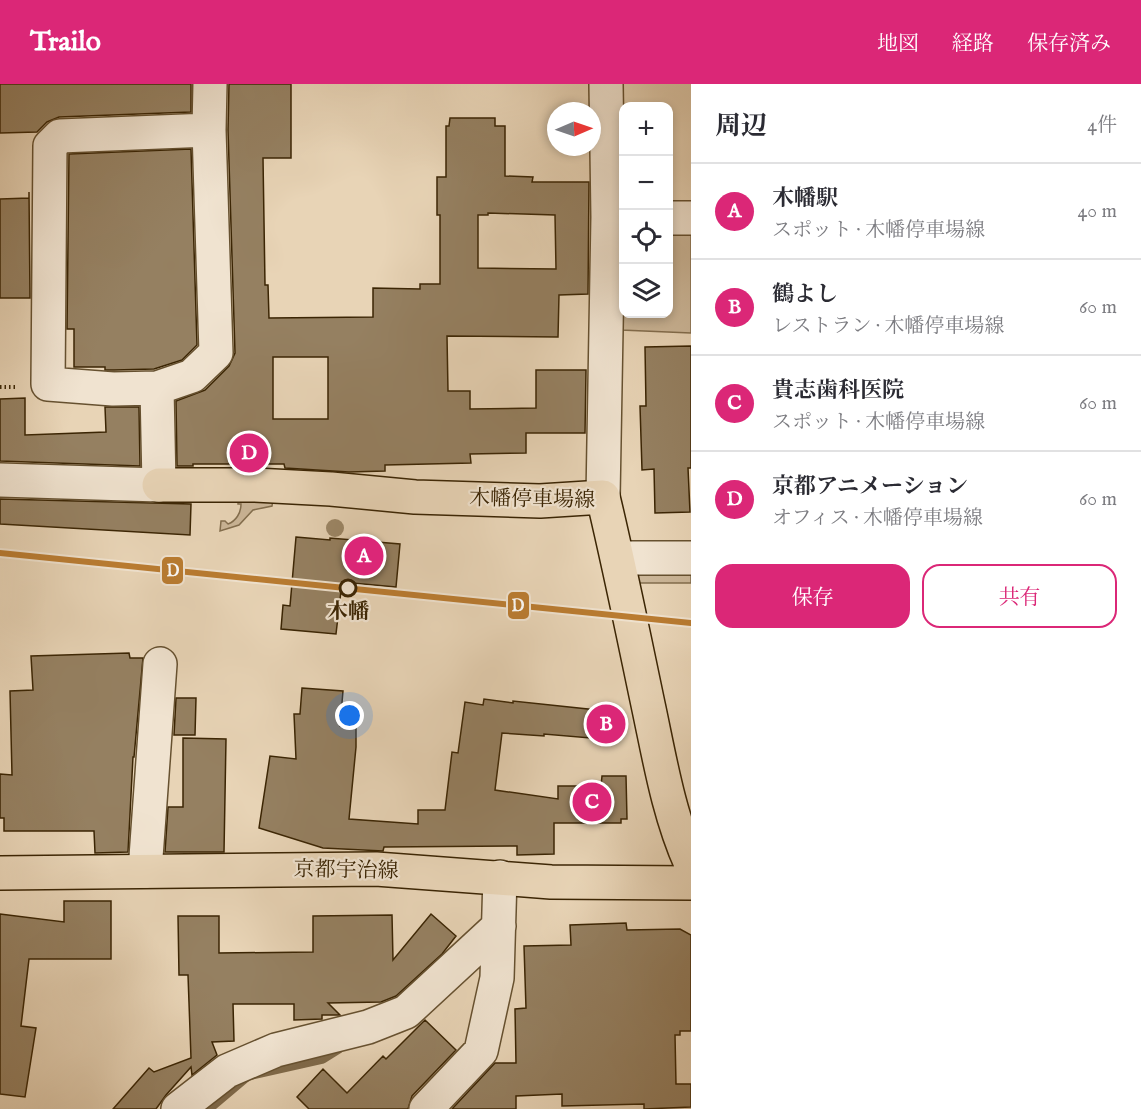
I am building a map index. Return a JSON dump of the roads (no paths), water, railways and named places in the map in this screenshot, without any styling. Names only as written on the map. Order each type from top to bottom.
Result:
[{"type":"main road","name":"木幡停車場線","points":[[159,484],[266,486],[415,497],[528,501],[603,497],[663,773],[680,839],[691,864]]},
{"type":"main road","name":"京都宇治線","points":[[0,873],[376,869],[551,882],[691,884]]},
{"type":"street","points":[[209,130],[60,136],[50,146],[48,384],[113,389],[157,388],[192,376],[216,354],[209,130],[210,84]]},
{"type":"street","points":[[603,497],[616,217],[606,84]]},
{"type":"street","points":[[673,218],[691,218]]},
{"type":"street","points":[[0,480],[159,484],[157,388]]},
{"type":"street","points":[[618,558],[691,558]]},
{"type":"street","points":[[145,871],[160,664]]},
{"type":"street","points":[[426,1109],[481,1051],[497,978],[500,877]]},
{"type":"street","points":[[178,1109],[227,1071],[276,1050],[368,1028],[406,1012],[499,926]]},
{"type":"waterway","points":[[209,1109],[248,1076],[323,1059],[339,1049]]},
{"type":"place","name":"京都アニメーション","points":[[249,453]]},
{"type":"place","name":"木幡駅","points":[[364,556]]},
{"type":"place","name":"木幡","points":[[348,588]]},
{"type":"place","name":"鶴よし","points":[[606,724]]},
{"type":"place","name":"貴志歯科医院","points":[[592,802]]}]
